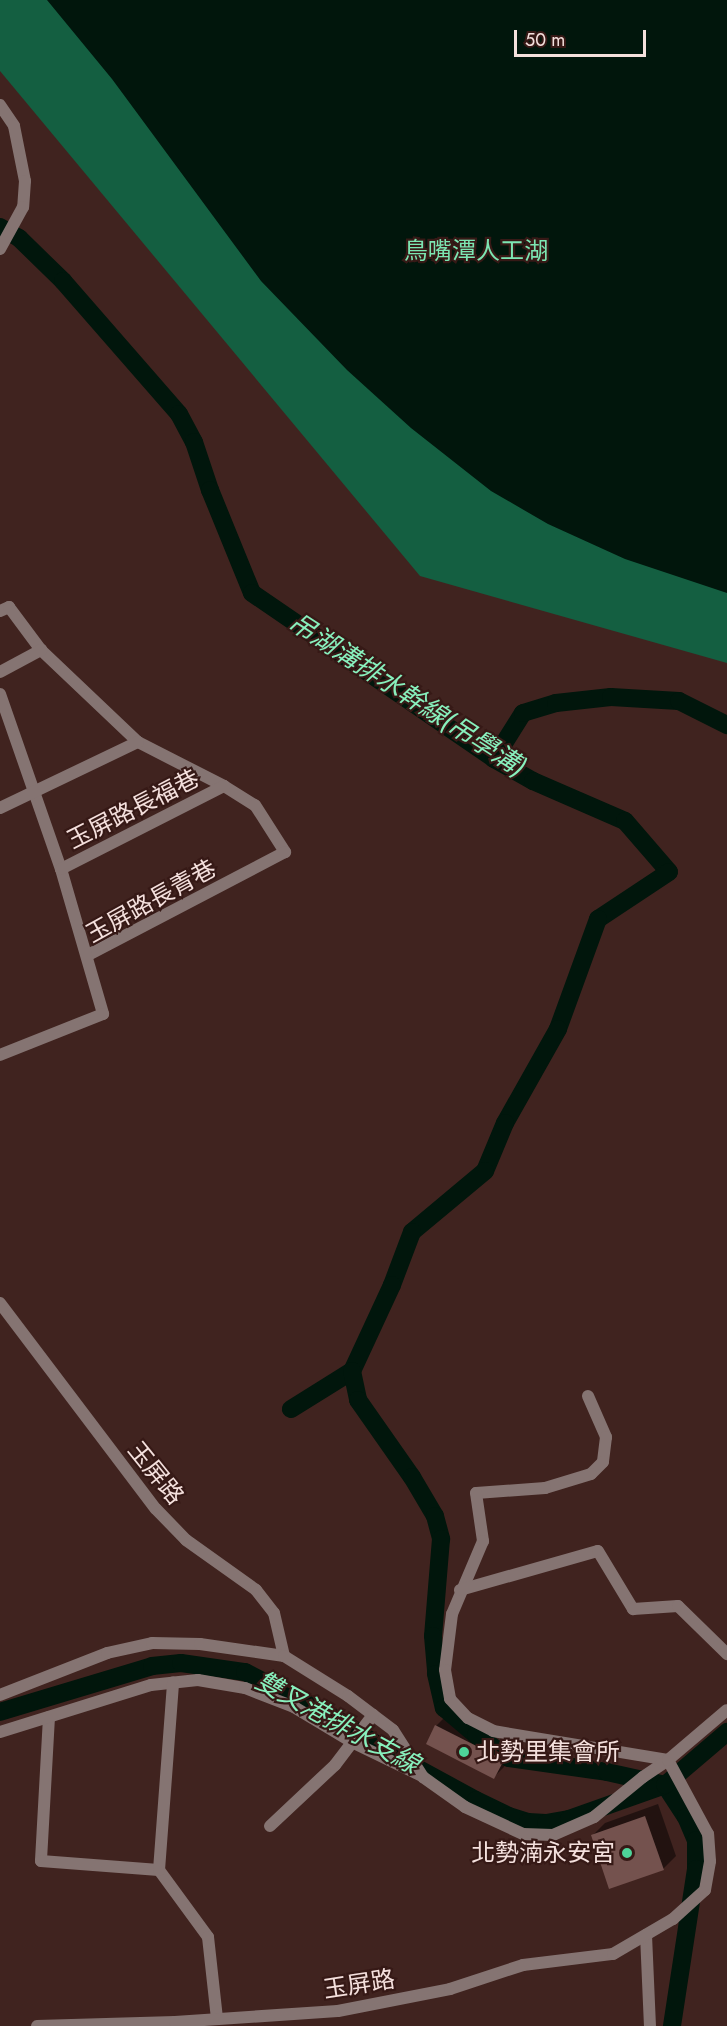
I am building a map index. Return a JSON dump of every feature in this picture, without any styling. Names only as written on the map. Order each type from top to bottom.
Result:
[{"type":"street","points":[[0,105],[14,126],[20,145],[25,181],[23,207],[0,248]]},
{"type":"street","points":[[0,610],[9,607],[42,650],[138,742],[224,786]]},
{"type":"street","points":[[0,672],[42,650]]},
{"type":"street","points":[[0,694],[35,791],[88,956]]},
{"type":"street","points":[[0,808],[138,742]]},
{"type":"street","name":"玉屏路長青巷","points":[[0,1055],[103,1014],[88,956],[285,852],[255,805],[224,786]]},
{"type":"street","name":"玉屏路長福巷","points":[[60,869],[224,786]]},
{"type":"street","name":"玉屏路","points":[[0,1302],[156,1509],[186,1540],[256,1590],[274,1613],[284,1656]]},
{"type":"street","points":[[588,1396],[606,1437],[603,1462],[591,1474],[545,1488],[476,1493],[483,1541],[471,1574],[460,1590],[452,1614],[445,1670],[450,1699],[468,1718],[493,1731],[669,1761]]},
{"type":"street","points":[[460,1590],[598,1551],[633,1609],[678,1606],[727,1654]]},
{"type":"street","points":[[0,1695],[107,1653],[152,1643],[200,1644],[284,1656],[393,1730],[423,1776]]},
{"type":"street","points":[[0,1732],[151,1685],[198,1680],[245,1688],[294,1707],[352,1742],[423,1776],[474,1812],[523,1834],[553,1835],[594,1817],[643,1777],[669,1761],[727,1710]]},
{"type":"street","points":[[173,1683],[159,1870],[208,1937],[218,2019]]},
{"type":"street","points":[[270,1826],[335,1765],[373,1715]]},
{"type":"street","points":[[49,1717],[41,1861],[159,1870]]},
{"type":"street","name":"玉屏路","points":[[37,2026],[218,2019],[338,2011],[450,1989],[523,1965],[613,1954],[673,1919],[705,1890],[710,1861],[708,1834],[669,1761]]},
{"type":"street","points":[[646,1935],[650,2026]]},
{"type":"green space","name":"鳥嘴潭人工湖","points":[[0,0],[727,0],[727,663],[420,576],[0,71]]},
{"type":"shaded area","name":"鳥嘴潭人工湖","points":[[47,0],[727,0],[727,593],[625,559],[548,524],[491,491],[411,428],[347,370],[261,281],[112,79]]},
{"type":"building","name":"北勢里集會所","points":[[435,1725],[504,1760],[494,1779],[426,1744]]},
{"type":"building","name":"北勢湳永安宮","points":[[645,1816],[664,1870],[609,1889],[591,1835]]},
{"type":"waterway","name":"吊湖溝排水幹線(吊學溝)","points":[[0,227],[19,238],[63,281],[179,414],[194,442],[210,490],[252,593],[494,759],[533,781],[625,821],[669,872],[598,919],[558,1029],[505,1123],[485,1171],[412,1232],[392,1285],[352,1371],[291,1409]]},
{"type":"waterway","points":[[494,759],[523,713],[556,703],[611,697],[679,701],[727,725]]},
{"type":"waterway","name":"吊湖溝排水幹線(吊學溝)","points":[[352,1371],[358,1400],[412,1477],[435,1516],[441,1539],[433,1636],[436,1674],[444,1708],[476,1735],[509,1758],[607,1772],[665,1785],[686,1817],[696,1840],[696,1869],[672,2026]]},
{"type":"waterway","name":"雙叉港排水支線","points":[[0,1712],[152,1666],[181,1663],[245,1672],[347,1725],[393,1755],[476,1800],[509,1816],[528,1822],[546,1823],[569,1819],[665,1785],[727,1732]]},
{"type":"place","name":"北勢里集會所","points":[[464,1752]]},
{"type":"place","name":"北勢湳永安宮","points":[[627,1853]]}]
